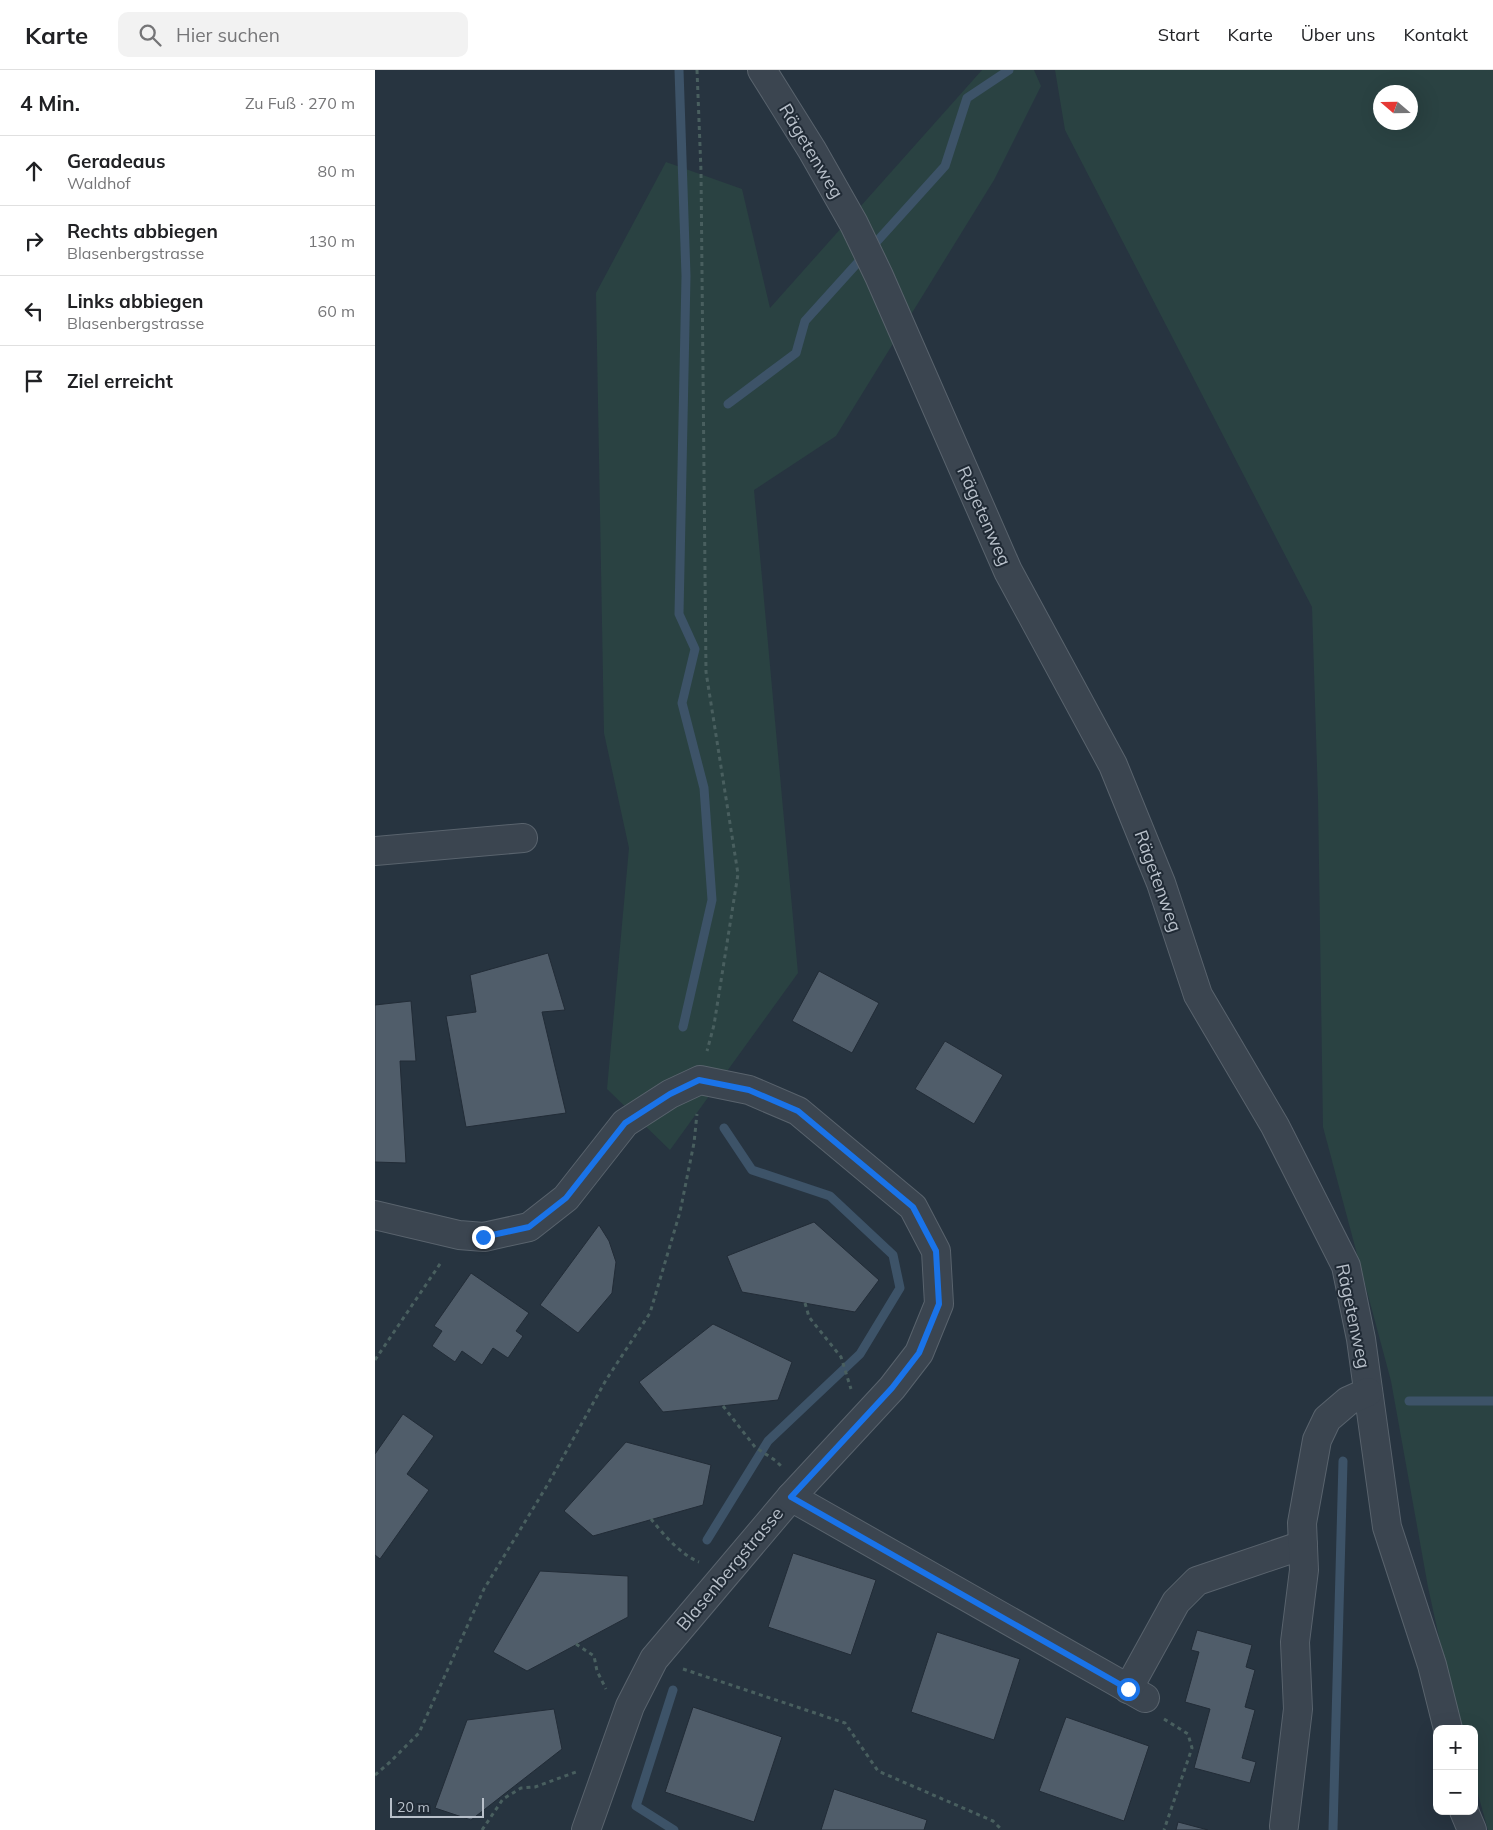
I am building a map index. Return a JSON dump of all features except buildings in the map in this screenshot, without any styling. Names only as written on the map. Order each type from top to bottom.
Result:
[{"type":"street","name":"Rägetenweg","points":[[762,70],[812,150],[854,224],[879,276],[1008,572],[1113,765],[1161,883],[1198,996],[1275,1126],[1346,1266],[1361,1339],[1387,1527],[1432,1665],[1446,1725]]},
{"type":"street","points":[[375,852],[523,838]]},
{"type":"street","points":[[375,1215],[459,1235],[483,1237],[529,1227],[566,1198],[625,1123],[670,1094],[699,1080]]},
{"type":"street","name":"Blasenbergstrasse","points":[[585,1830],[630,1706],[655,1659],[791,1497],[892,1388],[919,1353],[939,1304],[936,1251],[913,1207],[798,1111],[749,1090],[699,1080]]},
{"type":"street","points":[[1283,1826],[1298,1709],[1295,1642],[1304,1570],[1302,1522],[1317,1440],[1327,1419],[1348,1401],[1368,1392]]},
{"type":"street","points":[[791,1497],[1137,1693],[1176,1602],[1197,1581],[1303,1545]]},
{"type":"street","points":[[1466,1815],[1472,1830]]},
{"type":"path","points":[[375,1775],[391,1762],[419,1733],[485,1589],[549,1484],[606,1380],[651,1313],[680,1212],[694,1143],[699,1080],[713,1025],[738,874],[706,672],[701,171],[697,70]]},
{"type":"path","points":[[375,1360],[459,1235]]},
{"type":"path","points":[[805,1303],[809,1317],[841,1357],[850,1384]]},
{"type":"path","points":[[723,1406],[755,1447],[776,1461]]},
{"type":"path","points":[[651,1520],[671,1541],[691,1558],[700,1562]]},
{"type":"path","points":[[576,1644],[594,1656],[597,1671],[606,1690]]},
{"type":"path","points":[[655,1659],[845,1723],[878,1770],[993,1821],[1002,1830]]},
{"type":"path","points":[[1137,1693],[1155,1713],[1188,1734],[1192,1748],[1164,1830]]},
{"type":"path","points":[[483,1830],[503,1799],[521,1788],[535,1787],[579,1771]]},
{"type":"green space","points":[[982,70],[1034,70],[1041,86],[994,180],[836,436],[754,490],[798,973],[670,1150],[607,1089],[629,848],[604,733],[596,293],[666,162],[742,189],[770,308]]},
{"type":"green space","points":[[1055,70],[1493,70],[1493,1830],[1488,1830],[1478,1794],[1478,1725],[1459,1725],[1428,1587],[1391,1381],[1323,1127],[1318,799],[1312,607],[1065,130]]},
{"type":"waterway","points":[[679,70],[686,276],[679,614],[695,649],[682,703],[704,788],[712,900],[683,1027]]},
{"type":"waterway","points":[[728,404],[796,353],[805,321],[945,166],[967,98],[1009,70]]},
{"type":"waterway","points":[[707,1540],[768,1441],[860,1354],[900,1288],[893,1255],[830,1196],[752,1170],[724,1128]]},
{"type":"waterway","points":[[1409,1401],[1493,1401]]},
{"type":"waterway","points":[[1333,1830],[1343,1461]]},
{"type":"waterway","points":[[673,1690],[636,1806],[674,1830]]},
{"type":"route","points":[[483,1237],[529,1227],[566,1198],[625,1123],[670,1094],[699,1080],[749,1090],[798,1111],[913,1207],[936,1251],[939,1304],[919,1353],[892,1388],[791,1497],[1128,1689]]}]
